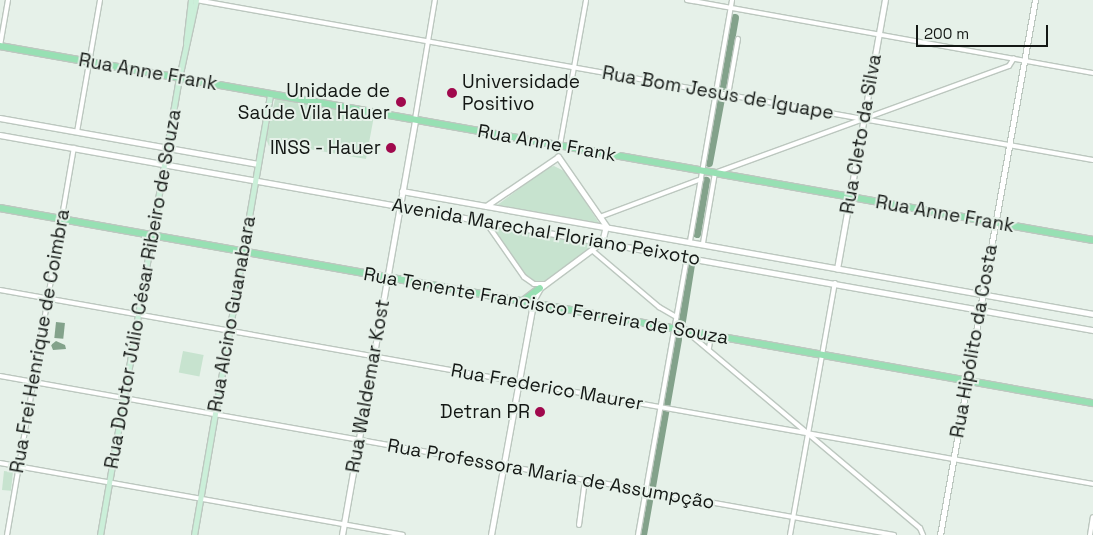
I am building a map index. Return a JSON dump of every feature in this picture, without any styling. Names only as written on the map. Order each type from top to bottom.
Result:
[{"type":"main road","name":"Rua Doutor Júlio César Ribeiro de Souza","points":[[186,43],[191,0]]},
{"type":"main road","name":"Rua Doutor Júlio César Ribeiro de Souza","points":[[100,535],[179,78],[196,0]]},
{"type":"main road","name":"Rua Anne Frank","points":[[0,46],[1093,240]]},
{"type":"main road","name":"Rua Alcino Guanabara","points":[[194,535],[270,94]]},
{"type":"main road","name":"Rua Tenente Francisco Ferreira de Souza","points":[[0,208],[1093,402]]},
{"type":"main road","points":[[523,302],[540,288]]},
{"type":"street","points":[[0,46],[8,0]]},
{"type":"street","points":[[77,132],[100,0]]},
{"type":"street","name":"Rua Bom Jesus de Iguape","points":[[196,0],[1093,160]]},
{"type":"street","name":"Rua Waldemar Kost","points":[[342,535],[435,0]]},
{"type":"street","points":[[491,535],[532,303],[540,288],[593,251],[602,242],[606,226],[558,157],[586,0]]},
{"type":"street","points":[[688,0],[1093,73]]},
{"type":"street","points":[[690,241],[732,0]]},
{"type":"street","name":"Rua Cleto da Silva","points":[[837,269],[885,0]]},
{"type":"street","name":"Rua Hipólito da Costa","points":[[940,535],[1035,0]]},
{"type":"street","points":[[728,95],[738,39]]},
{"type":"street","points":[[703,243],[715,173],[1009,66],[1014,58]]},
{"type":"street","points":[[0,118],[258,164]]},
{"type":"street","name":"Avenida Marechal Floriano Peixoto","points":[[0,135],[1093,330]]},
{"type":"street","name":"Rua Frei Henrique de Coimbra","points":[[7,535],[74,148]]},
{"type":"street","points":[[486,206],[558,157]]},
{"type":"street","points":[[600,217],[700,179]]},
{"type":"street","name":"Avenida Marechal Floriano Peixoto","points":[[402,191],[703,243],[837,269],[1093,314]]},
{"type":"street","points":[[485,222],[524,278],[534,284],[546,284]]},
{"type":"street","points":[[593,251],[659,307],[676,317]]},
{"type":"street","points":[[638,535],[687,258]]},
{"type":"street","points":[[790,535],[835,283]]},
{"type":"street","name":"Rua Frederico Maurer","points":[[0,290],[1093,484]]},
{"type":"street","points":[[684,330],[709,348],[920,528],[923,535]]},
{"type":"street","points":[[709,348],[711,335]]},
{"type":"street","name":"Rua Professora Maria de Assumpção","points":[[0,376],[894,535]]},
{"type":"street","points":[[0,463],[403,535]]},
{"type":"street","points":[[579,525],[585,480]]},
{"type":"street","points":[[1090,535],[1093,517]]},
{"type":"shaded area","points":[[275,99],[374,116],[366,159],[280,144],[269,146],[266,139]]},
{"type":"shaded area","points":[[554,166],[566,172],[599,223],[496,206],[547,168]]},
{"type":"shaded area","points":[[493,225],[593,243],[595,245],[546,281],[537,283],[527,278],[492,229]]},
{"type":"shaded area","points":[[56,322],[65,323],[63,339],[54,338]]},
{"type":"shaded area","points":[[56,341],[65,345],[66,349],[53,350],[51,345]]},
{"type":"shaded area","points":[[183,351],[204,355],[199,377],[179,373]]},
{"type":"shaded area","points":[[4,471],[13,472],[11,491],[2,490]]},
{"type":"waterway","points":[[723,86],[735,18]]},
{"type":"waterway","points":[[709,163],[721,99]]},
{"type":"waterway","points":[[697,234],[706,181]]},
{"type":"waterway","points":[[682,321],[691,265]]},
{"type":"waterway","points":[[652,487],[678,339]]},
{"type":"waterway","points":[[643,535],[650,497]]},
{"type":"place","name":"Universidade Positivo","points":[[452,93]]},
{"type":"place","name":"Unidade de Saúde Vila Hauer","points":[[401,102]]},
{"type":"place","name":"INSS - Hauer","points":[[391,148]]},
{"type":"place","name":"Detran PR","points":[[540,412]]}]
